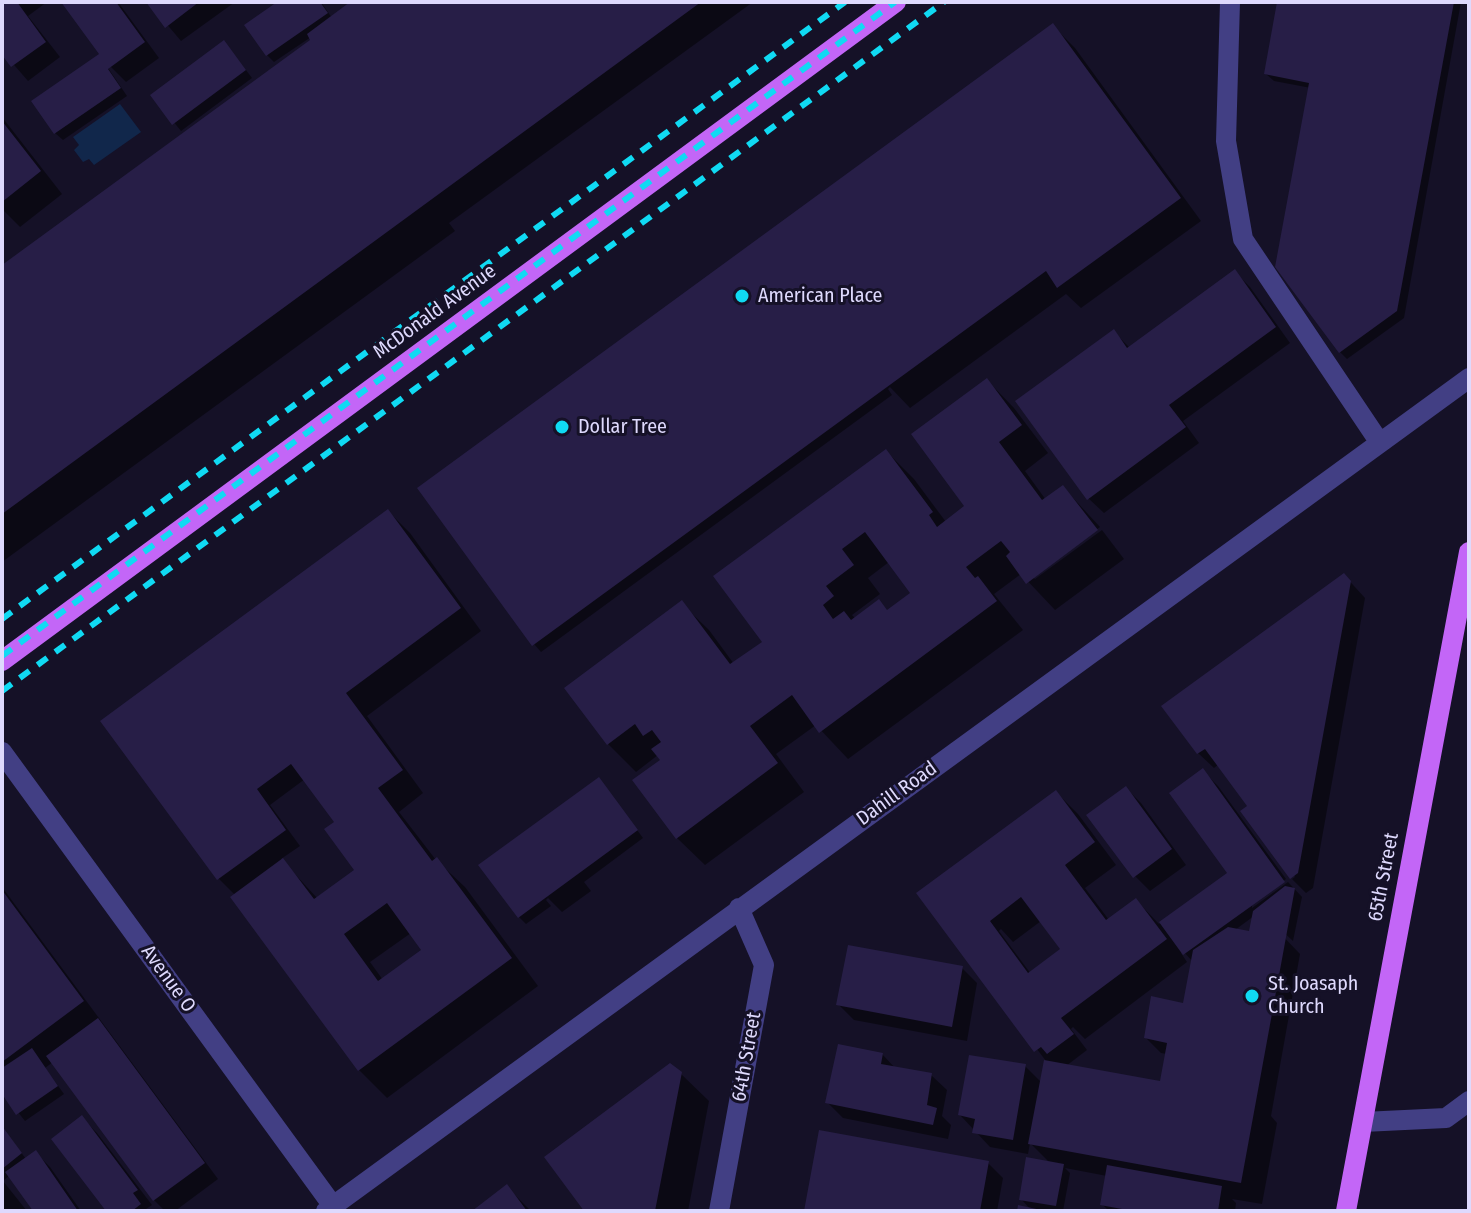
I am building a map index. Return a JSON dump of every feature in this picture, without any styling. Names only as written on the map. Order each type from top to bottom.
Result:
[{"type":"main road","name":"McDonald Avenue","points":[[2,661],[896,2]]},
{"type":"main road","name":"65th Street","points":[[1346,1211],[1469,552]]},
{"type":"street","points":[[1230,2],[1226,141],[1243,239],[1380,443]]},
{"type":"street","name":"Dahill Road","points":[[330,1208],[1469,378]]},
{"type":"street","name":"Avenue O","points":[[2,752],[330,1208]]},
{"type":"street","name":"64th Street","points":[[719,1211],[764,965],[739,908]]},
{"type":"street","points":[[1363,1122],[1446,1118],[1469,1101]]},
{"type":"water","points":[[120,104],[141,132],[94,165],[89,159],[83,162],[74,150],[79,145],[73,137]]},
{"type":"building","points":[[2,2],[17,2],[46,42],[11,67],[2,55]]},
{"type":"building","points":[[61,2],[116,2],[145,42],[108,69],[121,88],[54,134],[31,101],[99,54]]},
{"type":"building","points":[[146,2],[199,2],[165,28]]},
{"type":"building","points":[[277,2],[320,2],[328,13],[266,56],[244,25]]},
{"type":"building","points":[[350,2],[701,2],[2,514],[2,265],[310,40],[307,34]]},
{"type":"building","points":[[1277,2],[1454,2],[1397,311],[1339,353],[1275,267],[1309,83],[1264,74]]},
{"type":"building","points":[[1053,23],[1181,198],[1057,288],[1046,271],[532,646],[417,488]]},
{"type":"building","points":[[224,40],[246,70],[172,125],[150,95]]},
{"type":"building","points":[[2,121],[41,171],[2,202]]},
{"type":"building","points":[[1235,269],[1276,327],[1169,405],[1186,427],[1087,500],[1015,401],[1114,329],[1127,348]]},
{"type":"building","points":[[987,378],[1022,425],[999,442],[1042,500],[1063,485],[1098,530],[1026,584],[1006,556],[1010,552],[1001,541],[966,567],[975,578],[978,576],[997,601],[819,733],[792,695],[750,726],[778,763],[676,839],[632,780],[660,760],[651,749],[661,742],[652,730],[643,736],[635,724],[607,745],[564,688],[682,600],[730,664],[762,642],[713,576],[886,449],[933,512],[929,515],[937,527],[964,506],[911,434]],"holes":[[[865,532],[910,593],[887,610],[879,599],[851,620],[844,611],[833,619],[823,605],[834,596],[826,586],[854,565],[842,549]]]},
{"type":"building","points":[[388,509],[461,608],[346,693],[403,770],[378,788],[432,861],[437,857],[512,958],[358,1071],[230,897],[283,858],[314,899],[354,870],[324,829],[334,822],[291,764],[257,789],[286,830],[217,880],[100,721]],"holes":[[[387,903],[421,950],[378,981],[344,934]]]},
{"type":"building","points":[[1344,573],[1351,581],[1298,873],[1290,879],[1240,811],[1247,806],[1205,749],[1197,754],[1161,706]]},
{"type":"building","points":[[1203,768],[1285,882],[1183,955],[1159,922],[1227,873],[1169,793]]},
{"type":"building","points":[[599,777],[638,830],[518,918],[478,865]]},
{"type":"building","points":[[1126,786],[1172,849],[1133,878],[1086,815]]},
{"type":"building","points":[[1056,790],[1095,842],[1065,865],[1106,920],[1136,898],[1167,939],[1061,1018],[1074,1034],[1047,1054],[1041,1047],[1034,1052],[916,893]],"holes":[[[1021,897],[1060,949],[1028,973],[990,921]]]},
{"type":"building","points":[[1285,886],[1295,888],[1241,1183],[1028,1144],[1044,1060],[1160,1081],[1167,1043],[1144,1038],[1151,996],[1183,1003],[1193,950],[1228,927],[1249,931],[1253,911]]},
{"type":"building","points":[[2,890],[84,1001],[2,1062]]},
{"type":"building","points":[[848,945],[963,966],[952,1027],[836,1005]]},
{"type":"building","points":[[98,1018],[205,1163],[153,1201],[46,1056]]},
{"type":"building","points":[[838,1044],[883,1053],[881,1064],[932,1073],[927,1105],[937,1108],[933,1125],[825,1103]]},
{"type":"building","points":[[32,1048],[58,1086],[16,1115],[2,1094],[2,1068]]},
{"type":"building","points":[[969,1055],[1026,1064],[1013,1140],[972,1133],[975,1119],[958,1115]]},
{"type":"building","points":[[670,1063],[682,1072],[655,1211],[584,1211],[544,1157]]},
{"type":"building","points":[[82,1115],[138,1190],[133,1193],[141,1204],[132,1211],[106,1211],[51,1139]]},
{"type":"building","points":[[2,1126],[22,1153],[2,1169]]},
{"type":"building","points":[[819,1130],[989,1161],[980,1211],[804,1211]]},
{"type":"building","points":[[36,1150],[78,1211],[33,1211],[5,1172]]},
{"type":"building","points":[[1026,1157],[1064,1164],[1056,1206],[1019,1200]]},
{"type":"building","points":[[1107,1165],[1222,1186],[1218,1211],[1133,1211],[1100,1205]]},
{"type":"building","points":[[507,1184],[527,1211],[472,1211]]},
{"type":"building","points":[[1018,1205],[1041,1210],[1041,1211],[1017,1211]]},
{"type":"railway","points":[[2,619],[845,2]]},
{"type":"railway","points":[[2,656],[895,2]]},
{"type":"railway","points":[[2,691],[944,2]]},
{"type":"place","name":"American Place","points":[[742,296]]},
{"type":"place","name":"Dollar Tree","points":[[562,427]]},
{"type":"place","name":"St. Joasaph Church","points":[[1252,996]]}]
